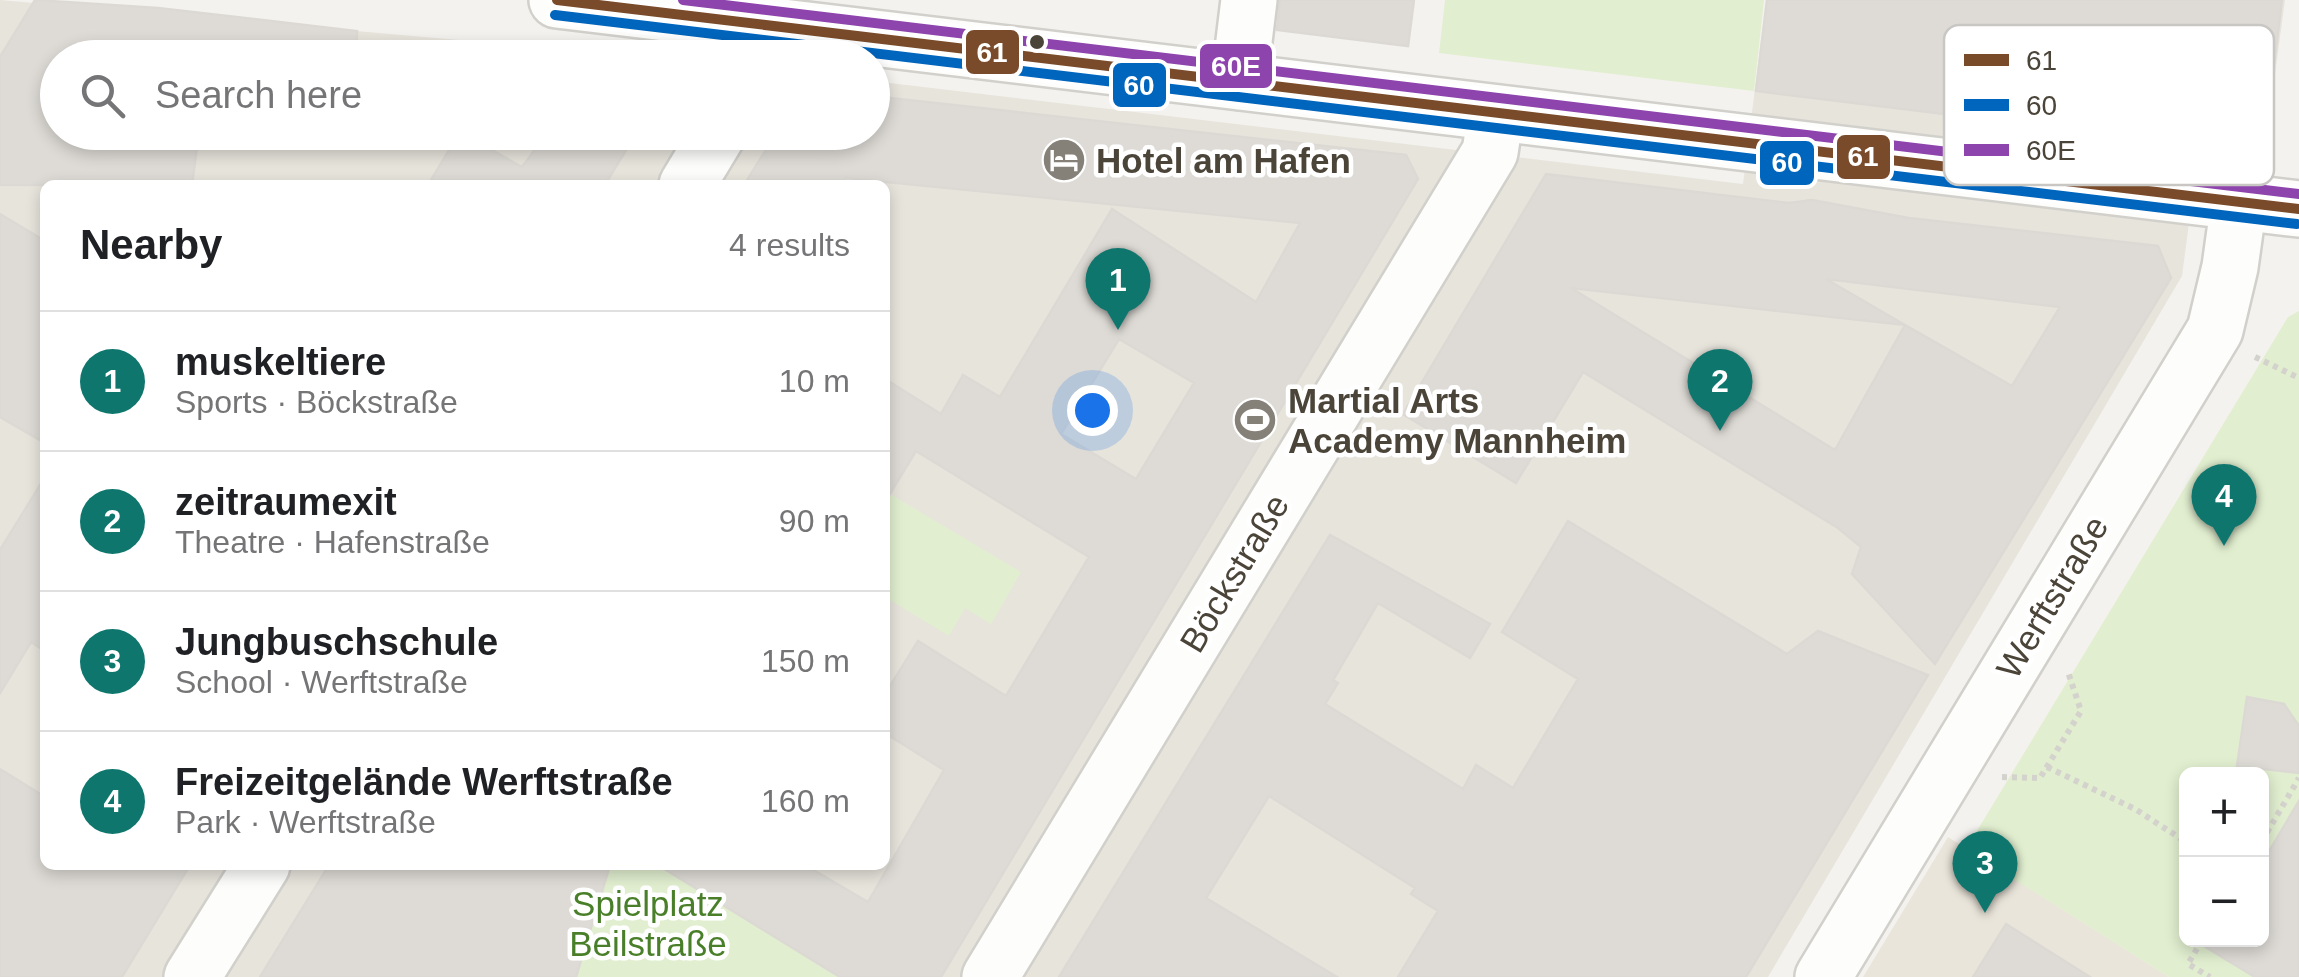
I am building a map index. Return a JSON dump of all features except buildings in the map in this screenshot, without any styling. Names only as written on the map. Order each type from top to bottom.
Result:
[{"type":"street","points":[[557,0],[884,40]]},
{"type":"street","points":[[1239,82],[1249,0]]},
{"type":"street","points":[[890,41],[1944,167]]},
{"type":"street","name":"Böckstraße","points":[[990,977],[1490,152],[1496,113]]},
{"type":"street","points":[[689,180],[708,150]]},
{"type":"street","points":[[2097,185],[2299,209]]},
{"type":"street","name":"Werftstraße","points":[[1823,977],[2215,330],[2230,267],[2239,202]]},
{"type":"street","points":[[192,977],[259,870]]},
{"type":"path","points":[[2047,767],[2135,809],[2179,837]]},
{"type":"path","points":[[2269,828],[2299,778]]},
{"type":"path","points":[[2198,947],[2188,964],[2210,977]]},
{"type":"shaded area","points":[[0,0],[460,40],[40,40],[40,150],[890,150],[890,83],[1743,184],[1766,0],[2285,0],[2274,82],[2274,25],[1944,25],[1944,185],[2194,185],[2182,276],[1768,977],[0,977]]},
{"type":"shaded area","points":[[1948,837],[2169,977],[1863,977]]},
{"type":"green space","points":[[1445,0],[1764,0],[1754,91],[1439,53]]},
{"type":"green space","points":[[2299,311],[2299,977],[2169,977],[1966,849],[2288,317]]},
{"type":"green space","points":[[890,494],[1021,572],[991,624],[965,608],[949,636],[890,600]]},
{"type":"green space","name":"Spielplatz Beilstraße","points":[[608,870],[664,870],[840,977],[576,977]]},
{"type":"transit line","name":"61","points":[[557,0],[1944,166]]},
{"type":"transit line","name":"60E","points":[[683,0],[1944,151]]},
{"type":"transit line","name":"60","points":[[555,15],[763,40]]},
{"type":"transit line","name":"60","points":[[890,55],[1944,182]]},
{"type":"transit line","name":"60","points":[[1972,185],[2297,224]]},
{"type":"transit line","name":"61","points":[[2099,185],[2299,209]]},
{"type":"transit line","name":"60E","points":[[2224,185],[2299,194]]},
{"type":"place","name":"Hotel am Hafen","points":[[1064,160]]},
{"type":"place","name":"muskeltiere","points":[[1118,330]]},
{"type":"place","name":"Martial Arts Academy Mannheim","points":[[1255,420]]},
{"type":"place","name":"zeitraumexit","points":[[1720,431]]},
{"type":"place","name":"Freizeitgelände Werftstraße","points":[[2224,546]]},
{"type":"place","name":"Jungbuschschule","points":[[1985,913]]}]
